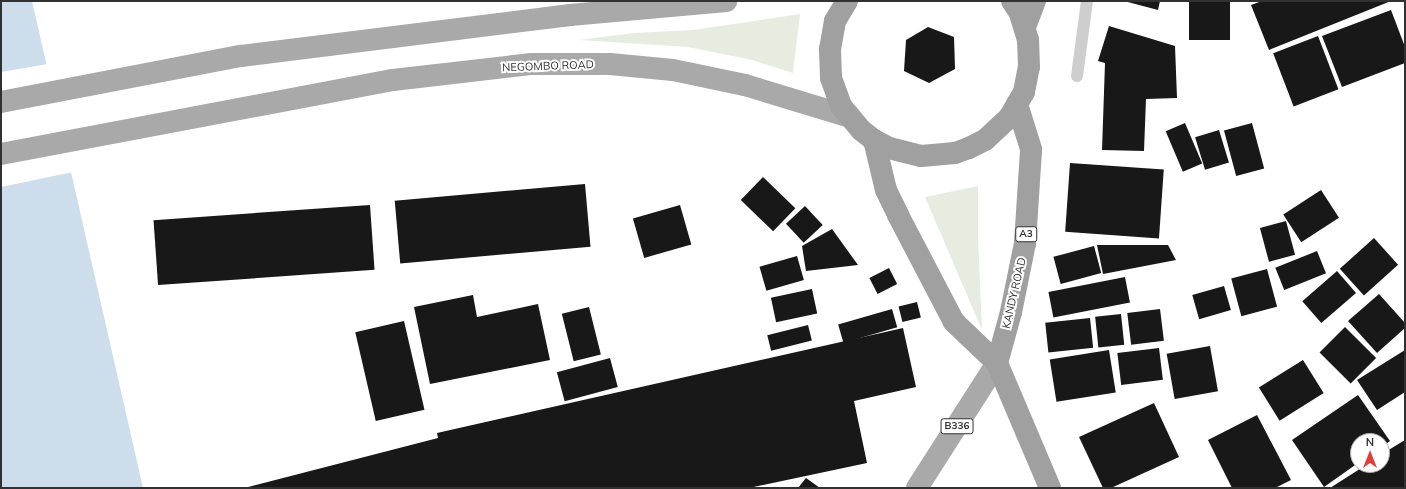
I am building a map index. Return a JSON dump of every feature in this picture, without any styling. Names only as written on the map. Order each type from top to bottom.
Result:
[{"type":"highway","points":[[847,1],[835,21],[830,64],[831,78],[841,106],[850,117],[874,140],[889,148],[916,155],[955,153],[991,135],[1009,118],[1024,92],[1029,67],[1028,40],[1012,1]]},
{"type":"highway","points":[[1024,28],[1035,1]]},
{"type":"highway","name":"KANDY ROAD","points":[[997,363],[1011,312],[1026,243],[1031,149],[1017,104]]},
{"type":"highway","points":[[874,140],[886,190],[954,322],[997,363],[1050,488]]},
{"type":"main road","points":[[1,102],[241,56],[570,15],[726,1]]},
{"type":"main road","name":"NEGOMBO ROAD","points":[[1,154],[393,80],[532,64],[610,64],[645,66],[700,75],[752,87],[850,117]]},
{"type":"main road","name":"B336","points":[[917,488],[997,363]]},
{"type":"lane","points":[[1077,76],[1087,1]]},
{"type":"shaded area","points":[[800,14],[793,73],[752,60],[688,47],[579,40],[634,33],[693,30]]},
{"type":"shaded area","points":[[978,186],[978,237],[982,330],[925,197]]},
{"type":"water","points":[[1,1],[32,1],[143,488],[1,488]]},
{"type":"pier","points":[[48,64],[73,172],[1,187],[1,72]]},
{"type":"building","points":[[1124,1],[1160,1],[1158,10]]},
{"type":"building","points":[[1189,1],[1230,1],[1230,40],[1189,40]]},
{"type":"building","points":[[1262,1],[1391,1],[1269,50],[1251,5]]},
{"type":"building","points":[[1391,10],[1405,47],[1405,63],[1342,87],[1322,36]]},
{"type":"building","points":[[1109,26],[1175,46],[1177,98],[1146,99],[1144,151],[1102,150],[1105,63],[1098,61]]},
{"type":"building","points":[[928,27],[954,37],[955,69],[929,83],[904,71],[906,40]]},
{"type":"building","points":[[1318,36],[1338,89],[1294,106],[1273,53]]},
{"type":"building","points":[[1185,123],[1202,164],[1183,172],[1166,131]]},
{"type":"building","points":[[1252,123],[1264,168],[1236,176],[1224,131]]},
{"type":"building","points":[[1219,130],[1229,163],[1205,170],[1195,137]]},
{"type":"building","points":[[1070,163],[1164,170],[1159,238],[1065,232]]},
{"type":"building","points":[[763,177],[795,208],[773,231],[741,200]]},
{"type":"building","points":[[585,184],[590,247],[400,263],[395,201]]},
{"type":"building","points":[[1321,190],[1339,218],[1301,242],[1283,215]]},
{"type":"building","points":[[370,205],[375,270],[158,285],[154,220]]},
{"type":"building","points":[[680,205],[691,244],[644,258],[633,219]]},
{"type":"building","points":[[805,206],[823,225],[804,243],[786,224]]},
{"type":"building","points":[[1286,221],[1295,255],[1269,262],[1260,228]]},
{"type":"building","points":[[832,229],[858,265],[806,271],[802,246]]},
{"type":"building","points":[[1374,238],[1398,265],[1364,296],[1340,269]]},
{"type":"building","points":[[1097,245],[1168,245],[1176,260],[1103,274]]},
{"type":"building","points":[[1094,246],[1101,273],[1061,284],[1053,257]]},
{"type":"building","points":[[1317,251],[1326,273],[1284,290],[1275,268]]},
{"type":"building","points":[[797,256],[804,280],[766,291],[760,267]]},
{"type":"building","points":[[889,268],[897,284],[878,294],[869,278]]},
{"type":"building","points":[[1267,269],[1277,307],[1241,316],[1231,279]]},
{"type":"building","points":[[1337,271],[1356,293],[1321,323],[1302,301]]},
{"type":"building","points":[[1125,277],[1130,303],[1053,317],[1048,292]]},
{"type":"building","points":[[1224,286],[1231,310],[1199,319],[1192,295]]},
{"type":"building","points":[[812,289],[817,313],[776,322],[771,298]]},
{"type":"building","points":[[1379,294],[1405,323],[1405,328],[1377,353],[1348,321]]},
{"type":"building","points":[[473,295],[477,317],[538,304],[550,360],[430,384],[414,307]]},
{"type":"building","points":[[917,302],[921,318],[902,322],[899,307]]},
{"type":"building","points":[[589,307],[601,355],[574,361],[562,314]]},
{"type":"building","points":[[892,309],[897,327],[843,343],[838,324]]},
{"type":"building","points":[[1160,309],[1164,341],[1131,345],[1127,313]]},
{"type":"building","points":[[1121,314],[1124,345],[1098,348],[1095,317]]},
{"type":"building","points":[[1090,318],[1093,348],[1048,353],[1045,323]]},
{"type":"building","points":[[404,321],[424,410],[376,421],[355,332]]},
{"type":"building","points":[[808,325],[812,341],[771,351],[767,335]]},
{"type":"building","points":[[1345,327],[1376,358],[1351,384],[1320,352]]},
{"type":"building","points":[[903,328],[916,387],[854,401],[867,463],[749,488],[244,488],[438,438],[437,433]]},
{"type":"building","points":[[1210,346],[1218,391],[1175,399],[1167,354]]},
{"type":"building","points":[[1159,348],[1163,380],[1121,385],[1117,353]]},
{"type":"building","points":[[1109,350],[1116,392],[1056,402],[1050,359]]},
{"type":"building","points":[[1405,350],[1405,392],[1377,410],[1357,380]]},
{"type":"building","points":[[610,358],[618,387],[565,401],[557,372]]},
{"type":"building","points":[[1303,360],[1324,393],[1280,421],[1259,388]]},
{"type":"building","points":[[1358,395],[1384,433],[1350,433],[1350,469],[1324,487],[1292,440]]},
{"type":"building","points":[[1154,403],[1179,457],[1111,488],[1103,488],[1079,437]]},
{"type":"building","points":[[1257,415],[1291,480],[1275,488],[1232,488],[1208,440]]},
{"type":"building","points":[[1405,440],[1405,488],[1330,488],[1353,473],[1390,473],[1390,449]]},
{"type":"building","points":[[806,478],[820,488],[798,488]]}]
